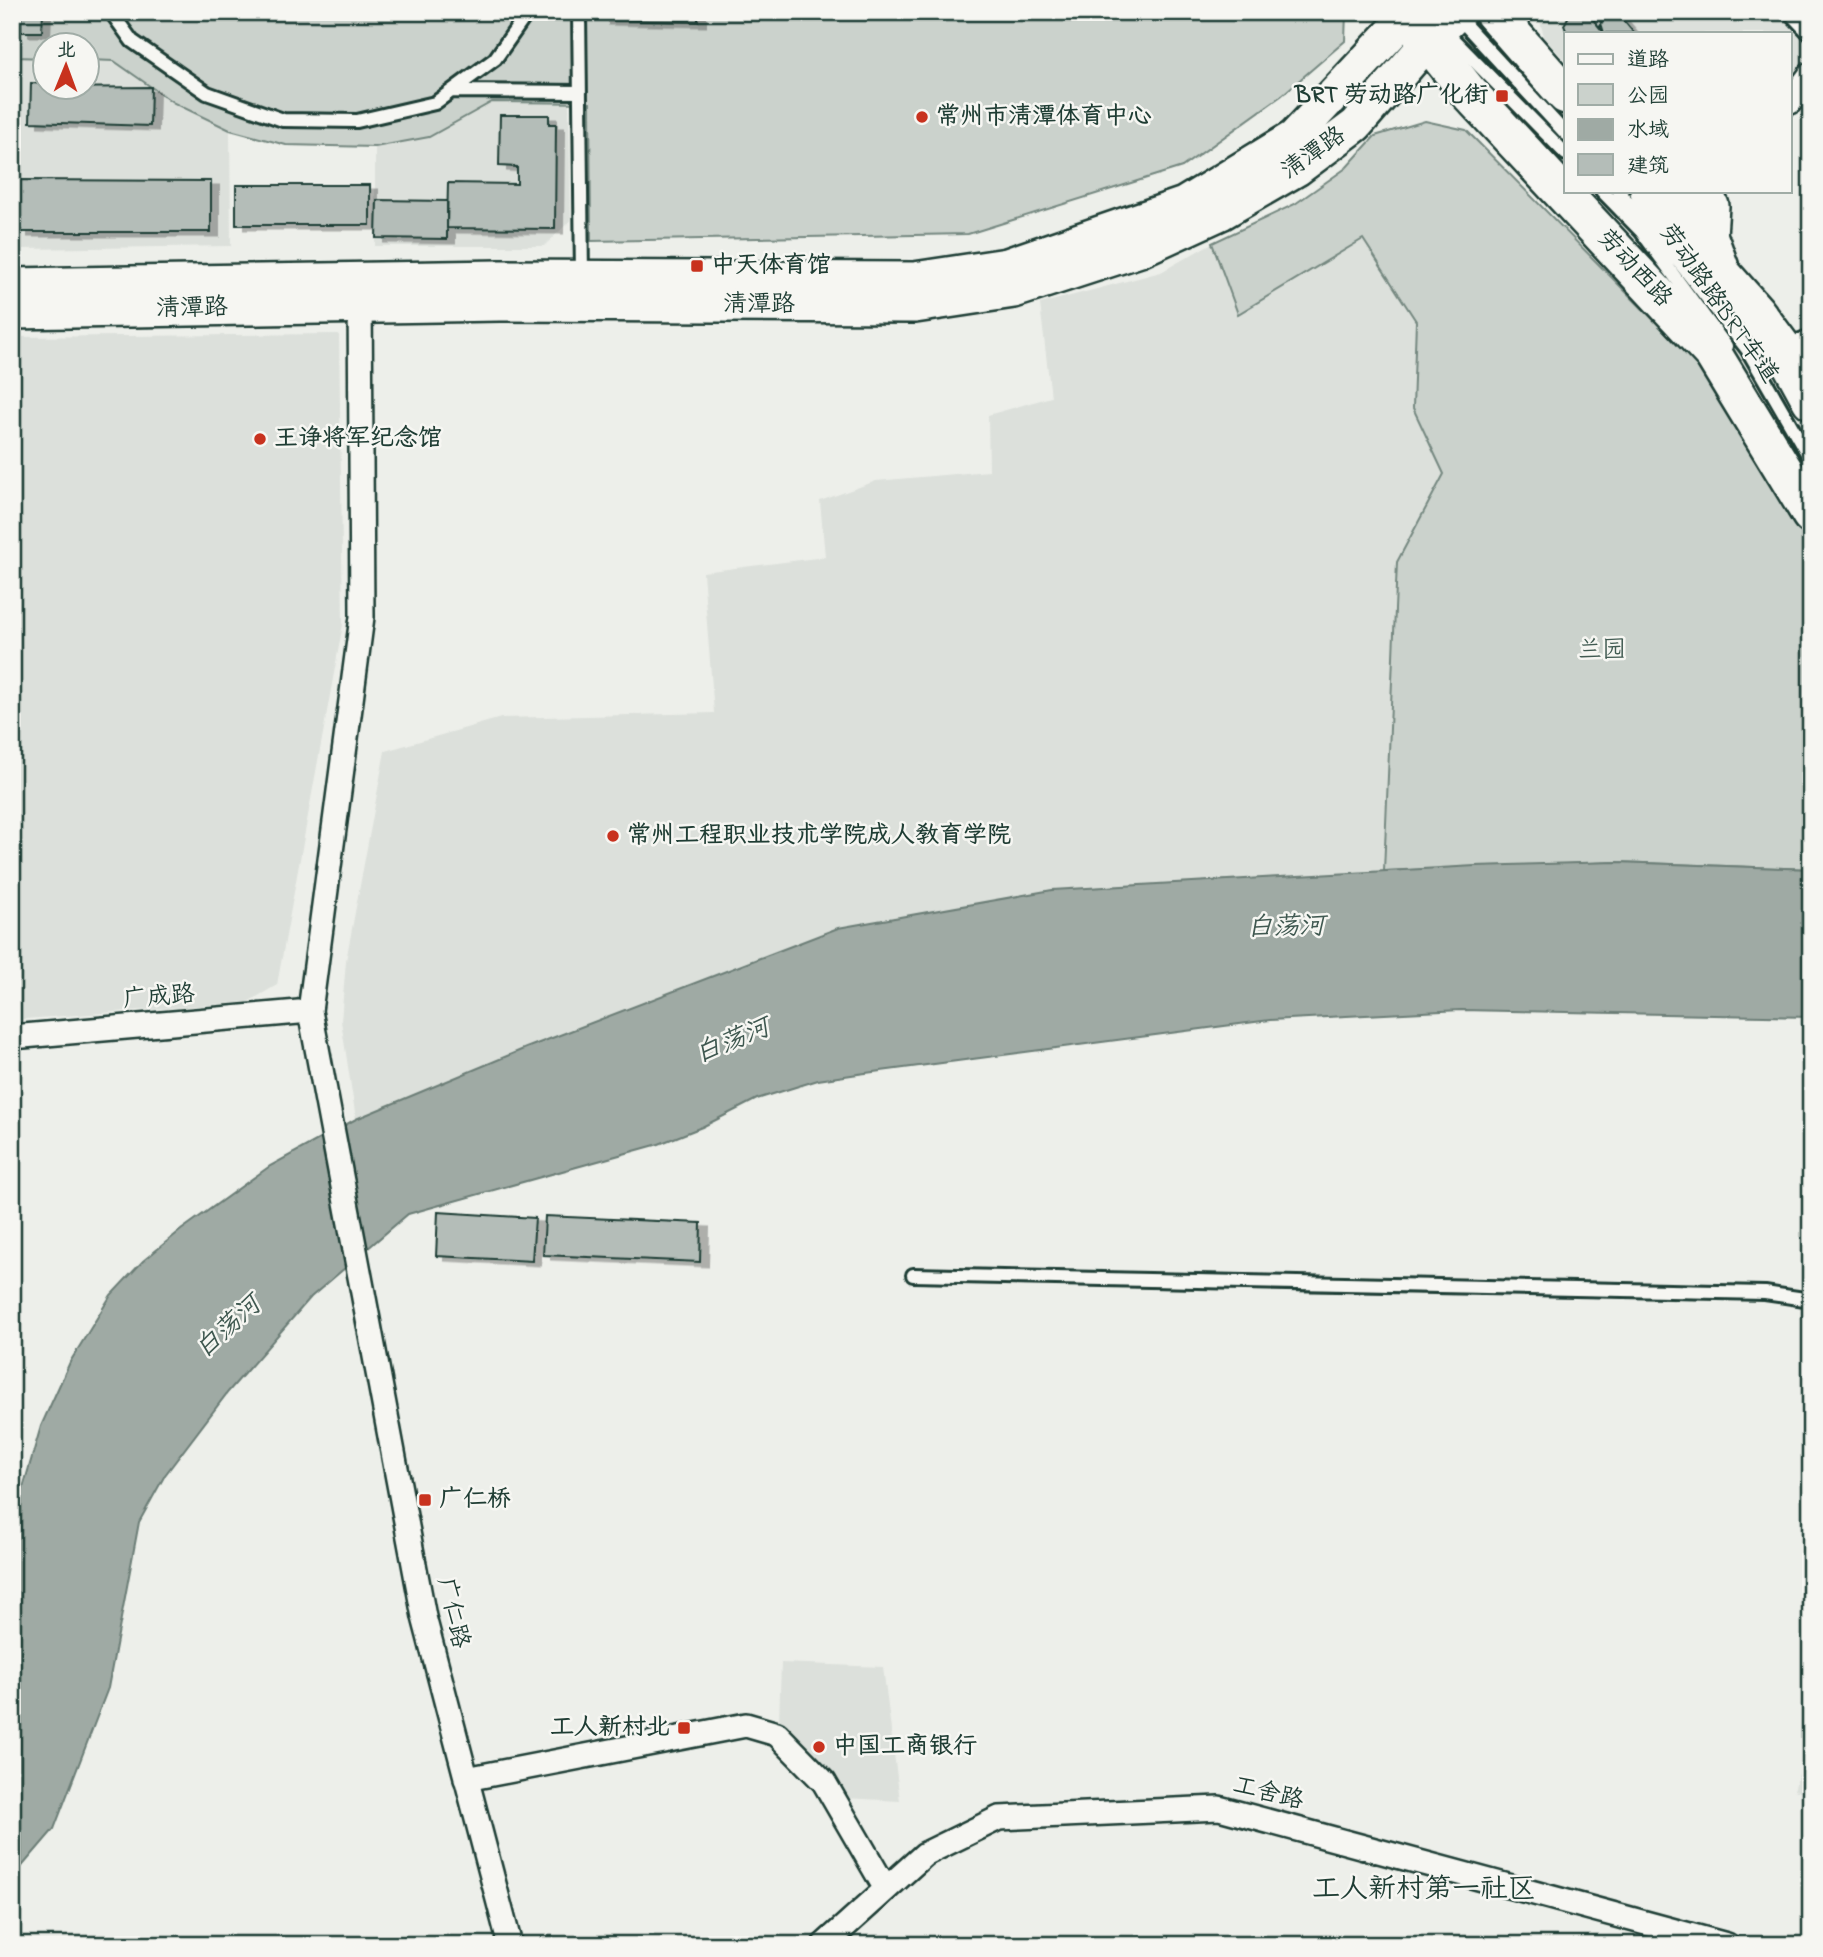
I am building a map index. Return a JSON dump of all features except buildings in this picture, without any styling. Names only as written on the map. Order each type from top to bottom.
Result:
[{"type":"main road","points":[[1493,12],[1564,93]]},
{"type":"main road","name":"清潭路","points":[[12,312],[360,293],[582,277],[914,279],[1007,265],[1184,204],[1294,137],[1433,18]]},
{"type":"main road","name":"清潭路","points":[[12,285],[360,293],[500,304],[915,306],[1014,292],[1140,250],[1221,213],[1297,169],[1356,125],[1433,18]]},
{"type":"main road","name":"劳动西路","points":[[1433,18],[1564,175]]},
{"type":"main road","name":"劳动西路","points":[[1578,192],[1713,354],[1811,515]]},
{"type":"main road","points":[[1646,199],[1697,211],[1716,198]]},
{"type":"main road","points":[[1716,198],[1708,235],[1721,273]]},
{"type":"main road","points":[[1646,199],[1796,342],[1811,400]]},
{"type":"street","points":[[1792,99],[1811,74]]},
{"type":"street","points":[[310,1011],[362,617],[360,293]]},
{"type":"street","name":"广成路","points":[[12,1037],[310,1011]]},
{"type":"street","name":"广仁路","points":[[310,1011],[424,1617],[510,1945]]},
{"type":"street","points":[[466,1779],[746,1725],[777,1734],[824,1782],[886,1888]]},
{"type":"street","name":"工舍路","points":[[824,1945],[925,1854],[999,1818],[1219,1808],[1727,1945]]},
{"type":"lane","points":[[111,12],[132,41],[206,93],[284,120],[357,121],[435,103],[495,59],[528,12]]},
{"type":"lane","points":[[579,12],[582,277]]},
{"type":"lane","points":[[1788,12],[1811,35]]},
{"type":"lane","points":[[1433,18],[1564,132]]},
{"type":"lane","points":[[1433,18],[1564,152]]},
{"type":"lane","points":[[451,91],[580,92]]},
{"type":"lane","name":"劳动路路BRT车道","points":[[1603,192],[1641,231],[1716,329],[1736,360]]},
{"type":"lane","points":[[1622,192],[1646,199],[1657,234],[1747,349],[1811,460]]},
{"type":"lane","name":"劳动路路BRT车道","points":[[1756,392],[1804,474]]},
{"type":"lane","points":[[913,1275],[1765,1293],[1811,1300]]},
{"type":"shaded area","points":[[1537,12],[1811,12],[1811,63],[1792,89],[1792,32],[1564,32],[1564,59],[1545,39]]},
{"type":"shaded area","points":[[16,57],[32,58],[32,102],[102,102],[102,61],[114,61],[174,103],[230,130],[231,246],[22,249],[13,241]]},
{"type":"shaded area","points":[[492,102],[569,104],[571,220],[544,246],[375,246],[375,147],[429,137]]},
{"type":"shaded area","points":[[1363,239],[1416,321],[1413,408],[1444,474],[1397,562],[1384,871],[1177,884],[894,917],[838,928],[526,1048],[356,1119],[341,1021],[346,961],[385,751],[501,718],[714,713],[703,572],[825,557],[820,501],[876,481],[989,471],[988,415],[1051,397],[1040,304],[1161,272],[1212,243],[1238,314]]},
{"type":"shaded area","points":[[339,334],[343,624],[277,985],[248,1002],[12,1020],[12,337]]},
{"type":"shaded area","points":[[781,1663],[883,1667],[900,1801],[845,1798],[779,1722]]},
{"type":"shaded area","points":[[1811,1736],[1811,1795],[1794,1790]]},
{"type":"green space","name":"常州市清潭体育中心","points":[[17,12],[1346,12],[1345,41],[1281,96],[1182,167],[968,234],[591,241],[590,103],[492,102],[429,137],[375,147],[286,145],[230,130],[174,103],[114,61],[102,61],[102,32],[32,32],[32,58],[16,57]]},
{"type":"green space","name":"兰园","points":[[1425,121],[1466,130],[1701,368],[1756,447],[1811,548],[1811,869],[1616,862],[1384,871],[1397,562],[1444,474],[1413,408],[1416,321],[1363,239],[1238,314],[1212,243],[1295,204],[1346,168],[1375,136]]},
{"type":"water","name":"白荡河","points":[[1616,862],[1811,869],[1811,1017],[1461,1010],[1270,1020],[858,1074],[818,1080],[757,1099],[702,1127],[659,1144],[408,1214],[311,1297],[228,1392],[165,1475],[139,1522],[108,1688],[54,1829],[12,1878],[12,1526],[41,1426],[70,1362],[111,1295],[143,1261],[181,1230],[270,1166],[356,1119],[526,1048],[838,928],[1052,890],[1475,866]]},
{"type":"place","name":"BRT 劳动路广化街","points":[[1502,96]]},
{"type":"place","name":"常州市清潭体育中心","points":[[922,117]]},
{"type":"place","name":"中天体育馆","points":[[697,266]]},
{"type":"place","name":"王诤将军纪念馆","points":[[260,439]]},
{"type":"place","name":"常州工程职业技术学院成人教育学院","points":[[613,836]]},
{"type":"place","name":"广仁桥","points":[[425,1500]]},
{"type":"place","name":"工人新村北","points":[[684,1728]]},
{"type":"place","name":"中国工商银行","points":[[819,1747]]},
{"type":"district","name":"工人新村第一社区","points":[[1424,1890]]}]
